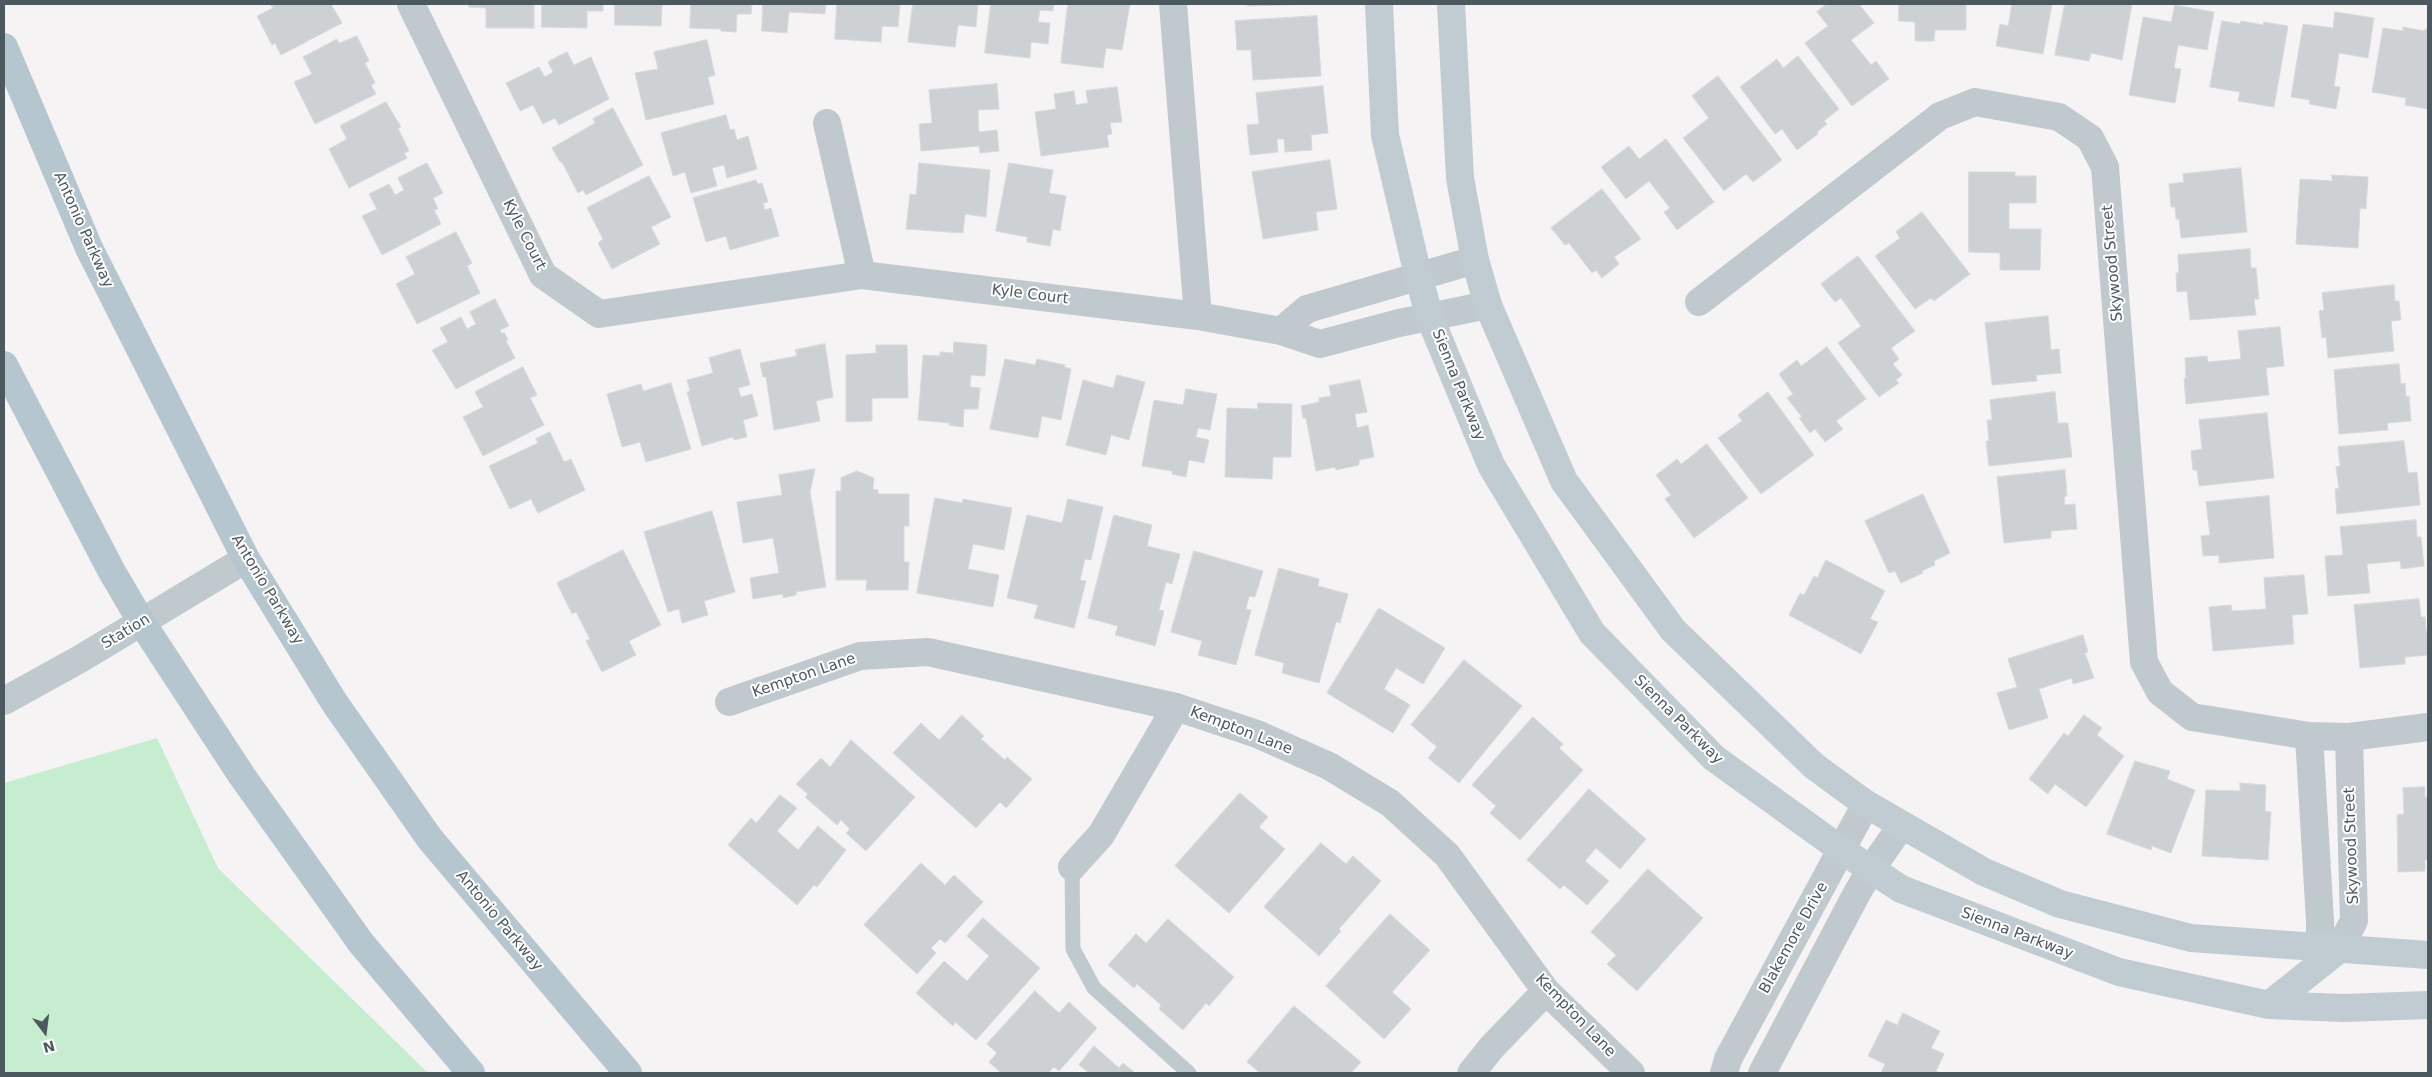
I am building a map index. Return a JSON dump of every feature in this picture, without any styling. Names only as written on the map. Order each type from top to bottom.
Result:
[{"type":"main road","name":"Sienna Parkway","points":[[1379,4],[1385,135],[1418,275],[1430,318],[1491,465],[1592,633],[1714,758],[1901,889],[2119,972],[2269,1005],[2344,1008],[2428,1005]]},
{"type":"main road","points":[[1451,4],[1460,178],[1475,260],[1488,305],[1564,481],[1673,630],[1814,766],[1866,804],[1984,872],[2060,904],[2191,938],[2329,949],[2428,954]]},
{"type":"main road","name":"Antonio Parkway","points":[[4,47],[89,248],[246,558],[334,702],[430,839],[628,1073]]},
{"type":"main road","points":[[4,365],[107,561],[142,623],[242,776],[361,943],[471,1073]]},
{"type":"main road","points":[[2269,1005],[2329,949]]},
{"type":"street","name":"Kyle Court","points":[[410,4],[543,275],[599,314],[862,275],[1198,316],[1282,331],[1320,344],[1399,323],[1488,305]]},
{"type":"street","points":[[1173,4],[1198,316]]},
{"type":"street","name":"Skywood Street","points":[[1699,302],[1940,116],[1975,102],[2059,116],[2090,138],[2105,167],[2144,662],[2160,692],[2192,717],[2309,736],[2349,738],[2428,727]]},
{"type":"street","points":[[827,123],[862,275]]},
{"type":"street","points":[[1282,331],[1307,309],[1418,275],[1475,260]]},
{"type":"street","name":"Station","points":[[4,701],[142,623],[246,558]]},
{"type":"street","name":"Kempton Lane","points":[[729,702],[860,656],[928,652],[1176,707],[1257,734],[1329,766],[1390,803],[1447,855],[1546,991],[1631,1073]]},
{"type":"street","points":[[1072,867],[1101,835],[1176,707]]},
{"type":"street","points":[[2309,736],[2320,921],[2329,949]]},
{"type":"street","name":"Skywood Street","points":[[2329,949],[2354,921],[2349,738]]},
{"type":"street","name":"Blakemore Drive","points":[[1724,1073],[1728,1059],[1843,850],[1866,804]]},
{"type":"street","points":[[1762,1073],[1871,869],[1902,825]]},
{"type":"street","points":[[1471,1073],[1492,1047],[1546,991]]},
{"type":"lane","points":[[1072,867],[1073,949],[1094,988],[1188,1073]]},
{"type":"green space","points":[[157,738],[218,868],[428,1073],[4,1073],[4,783]]},
{"type":"building","points":[[270,4],[331,4],[342,23],[281,55],[275,43],[272,45],[257,16],[273,8]]},
{"type":"building","points":[[469,4],[534,4],[534,28],[486,28],[486,8],[469,7]]},
{"type":"building","points":[[542,4],[603,4],[603,11],[587,11],[587,28],[542,27]]},
{"type":"building","points":[[615,4],[679,4],[662,5],[661,26],[615,25]]},
{"type":"building","points":[[691,4],[752,4],[751,14],[737,14],[736,32],[721,31],[721,29],[690,28]]},
{"type":"building","points":[[763,4],[826,4],[825,14],[789,12],[787,33],[762,31]]},
{"type":"building","points":[[837,4],[900,4],[898,27],[882,26],[881,42],[835,39]]},
{"type":"building","points":[[913,4],[978,4],[976,27],[958,25],[955,47],[908,42]]},
{"type":"building","points":[[991,4],[1054,4],[1053,11],[1040,10],[1038,22],[1050,23],[1048,44],[1031,42],[1030,58],[985,53]]},
{"type":"building","points":[[1068,4],[1130,4],[1122,50],[1106,48],[1103,68],[1061,63]]},
{"type":"building","points":[[1248,4],[1318,4],[1248,6]]},
{"type":"building","points":[[1827,4],[1859,4],[1874,23],[1851,40],[1871,65],[1876,61],[1889,79],[1852,106],[1805,43],[1828,26],[1817,12]]},
{"type":"building","points":[[1899,4],[1966,4],[1966,30],[1935,30],[1934,41],[1915,41],[1915,22],[1899,21]]},
{"type":"building","points":[[2012,4],[2052,4],[2043,54],[1996,46],[2000,24],[2008,26]]},
{"type":"building","points":[[2065,4],[2132,4],[2122,60],[2091,53],[2089,61],[2055,55]]},
{"type":"building","points":[[2175,5],[2214,12],[2207,50],[2178,45],[2174,68],[2181,69],[2175,103],[2129,95],[2143,17],[2171,22]]},
{"type":"building","points":[[2335,12],[2374,18],[2368,58],[2339,53],[2334,86],[2340,87],[2336,109],[2309,104],[2310,100],[2291,97],[2303,24],[2333,28]]},
{"type":"building","points":[[1317,16],[1321,76],[1253,80],[1251,50],[1237,50],[1235,21]]},
{"type":"building","points":[[2222,21],[2240,24],[2241,21],[2263,25],[2264,22],[2288,26],[2274,107],[2238,101],[2240,92],[2210,87]]},
{"type":"building","points":[[2403,27],[2424,31],[2428,29],[2428,109],[2405,105],[2406,98],[2372,92],[2383,28],[2403,31]]},
{"type":"building","points":[[357,36],[369,61],[365,63],[375,83],[371,85],[376,94],[315,124],[294,82],[312,74],[303,57],[337,39],[339,43]]},
{"type":"building","points":[[707,40],[715,75],[708,77],[714,104],[646,120],[635,73],[658,69],[654,52]]},
{"type":"building","points":[[567,52],[574,65],[591,57],[609,99],[559,125],[555,118],[543,124],[533,105],[520,111],[506,83],[539,67],[545,77],[553,72],[548,62]]},
{"type":"building","points":[[1798,56],[1839,109],[1824,121],[1827,124],[1817,132],[1818,134],[1797,150],[1782,129],[1775,134],[1740,87],[1777,59],[1783,68]]},
{"type":"building","points":[[1718,76],[1782,160],[1753,182],[1746,174],[1724,191],[1683,138],[1709,118],[1692,96]]},
{"type":"building","points":[[997,84],[999,109],[978,110],[979,132],[997,130],[999,151],[980,153],[979,146],[921,151],[919,124],[932,123],[929,90]]},
{"type":"building","points":[[1323,86],[1328,133],[1311,135],[1312,150],[1285,152],[1284,139],[1277,139],[1278,152],[1250,155],[1247,125],[1259,124],[1256,93]]},
{"type":"building","points":[[1117,87],[1122,122],[1110,123],[1112,134],[1107,135],[1109,147],[1041,156],[1035,112],[1056,109],[1054,94],[1074,91],[1076,105],[1088,103],[1086,91]]},
{"type":"building","points":[[386,102],[401,127],[398,128],[409,151],[404,153],[407,158],[349,188],[329,149],[347,139],[340,126]]},
{"type":"building","points":[[613,108],[643,165],[586,195],[583,190],[578,193],[562,162],[560,162],[552,148],[595,123],[593,119]]},
{"type":"building","points":[[726,115],[730,130],[734,129],[737,140],[748,136],[757,169],[727,178],[724,165],[712,168],[717,186],[691,193],[685,172],[673,176],[661,133]]},
{"type":"building","points":[[1666,139],[1714,202],[1677,230],[1664,212],[1670,208],[1649,181],[1626,199],[1601,167],[1629,146],[1639,159]]},
{"type":"building","points":[[1330,160],[1337,209],[1316,212],[1318,230],[1263,239],[1252,172]]},
{"type":"building","points":[[427,163],[443,193],[433,198],[438,209],[434,210],[441,224],[382,255],[362,216],[377,209],[369,194],[389,184],[395,195],[404,190],[398,178]]},
{"type":"building","points":[[919,163],[990,170],[986,217],[965,214],[963,233],[906,229],[910,194],[916,195]]},
{"type":"building","points":[[1009,163],[1053,170],[1049,193],[1066,196],[1060,231],[1053,229],[1050,246],[1027,242],[1027,237],[996,231]]},
{"type":"building","points":[[2241,168],[2247,232],[2181,238],[2179,219],[2176,219],[2175,207],[2171,207],[2169,184],[2184,182],[2183,174]]},
{"type":"building","points":[[1969,172],[2015,172],[2015,176],[2036,176],[2036,203],[2009,203],[2009,229],[2041,229],[2040,270],[2000,270],[2000,253],[1969,252]]},
{"type":"building","points":[[2332,175],[2368,177],[2366,209],[2360,208],[2358,248],[2296,244],[2300,179],[2332,181]]},
{"type":"building","points":[[649,176],[671,217],[651,227],[660,244],[612,269],[598,243],[603,239],[587,208]]},
{"type":"building","points":[[756,180],[758,184],[762,183],[768,202],[763,203],[765,210],[771,208],[779,236],[730,250],[726,236],[706,242],[693,198]]},
{"type":"building","points":[[1602,189],[1641,239],[1614,257],[1619,264],[1602,278],[1596,270],[1592,273],[1569,243],[1565,245],[1551,228]]},
{"type":"building","points":[[1922,212],[1970,274],[1934,301],[1931,298],[1915,309],[1875,256],[1900,238],[1896,232]]},
{"type":"building","points":[[456,232],[472,263],[467,266],[480,293],[417,324],[396,284],[415,274],[406,257]]},
{"type":"building","points":[[2250,249],[2251,268],[2256,268],[2259,299],[2254,299],[2256,315],[2190,320],[2187,291],[2177,292],[2176,273],[2179,273],[2178,255]]},
{"type":"building","points":[[1858,256],[1915,331],[1891,348],[1899,359],[1893,364],[1902,375],[1896,380],[1899,383],[1879,397],[1838,343],[1861,326],[1841,298],[1835,302],[1821,284]]},
{"type":"building","points":[[2394,285],[2395,301],[2399,301],[2401,320],[2391,321],[2394,351],[2328,358],[2326,337],[2322,338],[2319,311],[2324,310],[2322,293]]},
{"type":"building","points":[[495,299],[509,326],[500,330],[502,334],[504,332],[508,340],[506,341],[515,358],[456,389],[432,350],[448,342],[440,328],[461,317],[467,329],[476,324],[470,312]]},
{"type":"building","points":[[2048,316],[2051,350],[2059,349],[2061,373],[2036,375],[2037,381],[1992,385],[1985,323]]},
{"type":"building","points":[[2280,327],[2284,366],[2266,368],[2269,395],[2186,404],[2185,358],[2207,356],[2208,362],[2241,359],[2238,331]]},
{"type":"building","points":[[954,342],[987,345],[985,376],[971,375],[970,387],[980,388],[978,409],[964,409],[963,427],[949,425],[950,423],[918,420],[923,355],[940,356],[940,352],[953,353]]},
{"type":"building","points":[[825,344],[833,397],[816,401],[820,421],[774,430],[766,377],[763,377],[760,363],[797,356],[795,350]]},
{"type":"building","points":[[876,345],[907,345],[908,398],[872,398],[872,421],[846,422],[846,355],[876,353]]},
{"type":"building","points":[[1827,347],[1866,399],[1836,421],[1843,429],[1825,442],[1815,429],[1810,433],[1799,418],[1802,417],[1787,398],[1793,394],[1779,374],[1797,360],[1801,366]]},
{"type":"building","points":[[740,349],[750,385],[738,388],[741,397],[752,394],[758,416],[743,420],[747,437],[734,440],[733,437],[702,446],[687,392],[690,391],[687,380],[713,373],[709,358]]},
{"type":"building","points":[[1005,359],[1035,365],[1037,359],[1065,365],[1064,367],[1071,369],[1061,420],[1042,416],[1038,438],[990,429]]},
{"type":"building","points":[[2399,364],[2401,384],[2405,383],[2406,397],[2409,396],[2411,421],[2387,423],[2388,430],[2339,434],[2334,370]]},
{"type":"building","points":[[523,367],[537,395],[530,398],[544,425],[483,456],[463,417],[483,407],[475,392]]},
{"type":"building","points":[[1117,375],[1145,382],[1129,440],[1111,435],[1106,455],[1066,445],[1083,380],[1113,388]]},
{"type":"building","points":[[1360,380],[1367,412],[1355,414],[1357,428],[1368,425],[1374,457],[1359,460],[1359,465],[1336,470],[1335,467],[1316,471],[1306,418],[1303,418],[1301,406],[1319,402],[1319,398],[1331,396],[1329,386]]},
{"type":"building","points":[[671,383],[691,449],[646,462],[640,442],[622,447],[607,394],[641,384],[643,391]]},
{"type":"building","points":[[1186,389],[1217,394],[1210,430],[1198,428],[1196,437],[1209,440],[1204,463],[1189,460],[1186,477],[1172,474],[1172,471],[1142,466],[1154,400],[1183,405]]},
{"type":"building","points":[[1768,392],[1814,455],[1761,494],[1718,438],[1742,421],[1738,415]]},
{"type":"building","points":[[2055,392],[2058,423],[2068,423],[2072,457],[1989,466],[1986,441],[1989,441],[1987,420],[1992,420],[1990,400]]},
{"type":"building","points":[[1258,403],[1292,404],[1291,457],[1273,457],[1272,479],[1225,477],[1227,408],[1257,409]]},
{"type":"building","points":[[2267,413],[2274,478],[2199,486],[2197,470],[2193,470],[2191,451],[2202,449],[2199,420]]},
{"type":"building","points":[[550,432],[564,462],[571,459],[585,490],[538,513],[531,499],[510,509],[489,466],[538,443],[536,439]]},
{"type":"building","points":[[2404,441],[2408,473],[2417,472],[2420,505],[2337,514],[2335,489],[2339,488],[2336,467],[2340,466],[2338,447]]},
{"type":"building","points":[[1707,444],[1748,498],[1694,538],[1665,499],[1671,495],[1656,475],[1677,459],[1681,464]]},
{"type":"building","points":[[815,469],[810,492],[826,587],[796,592],[796,595],[783,598],[783,594],[753,599],[750,578],[779,573],[773,538],[743,543],[737,502],[782,495],[779,475]]},
{"type":"building","points":[[2065,470],[2067,496],[2064,497],[2065,505],[2075,504],[2077,529],[2051,531],[2051,538],[2004,543],[1997,477]]},
{"type":"building","points":[[857,471],[874,478],[873,489],[878,490],[878,494],[909,494],[909,526],[904,526],[904,562],[909,562],[908,590],[866,590],[867,580],[836,580],[836,491],[841,491],[841,478]]},
{"type":"building","points":[[1923,494],[1950,553],[1934,561],[1935,565],[1922,571],[1923,573],[1901,583],[1895,571],[1889,573],[1865,521]]},
{"type":"building","points":[[2269,496],[2274,558],[2219,563],[2219,555],[2203,556],[2201,536],[2210,535],[2206,502]]},
{"type":"building","points":[[935,498],[962,503],[963,499],[1012,508],[1004,550],[973,544],[968,569],[999,575],[993,607],[917,593]]},
{"type":"building","points":[[1068,499],[1103,507],[1091,560],[1085,559],[1080,580],[1086,581],[1074,628],[1034,618],[1038,605],[1007,598],[1027,515],[1062,523]]},
{"type":"building","points":[[712,511],[735,592],[704,601],[708,615],[682,623],[679,609],[668,612],[644,532]]},
{"type":"building","points":[[1114,515],[1152,525],[1147,546],[1180,554],[1172,584],[1166,582],[1159,610],[1164,611],[1155,646],[1115,635],[1118,626],[1088,618]]},
{"type":"building","points":[[2416,520],[2417,537],[2421,537],[2424,566],[2401,569],[2400,561],[2367,564],[2370,593],[2328,596],[2325,556],[2343,555],[2340,527]]},
{"type":"building","points":[[623,550],[661,625],[629,641],[636,655],[602,672],[586,641],[590,639],[576,612],[572,614],[557,583]]},
{"type":"building","points":[[1194,551],[1263,571],[1255,597],[1249,596],[1246,609],[1251,610],[1236,665],[1198,655],[1202,641],[1171,632]]},
{"type":"building","points":[[1826,560],[1885,591],[1870,619],[1878,622],[1861,654],[1789,615],[1800,593],[1804,595],[1814,576],[1817,578]]},
{"type":"building","points":[[1279,568],[1319,579],[1318,586],[1348,594],[1340,623],[1336,622],[1319,683],[1282,673],[1284,663],[1255,655]]},
{"type":"building","points":[[2304,575],[2308,614],[2292,615],[2294,644],[2213,651],[2209,607],[2231,605],[2232,611],[2266,609],[2264,578]]},
{"type":"building","points":[[2419,599],[2421,617],[2425,617],[2426,631],[2428,631],[2428,655],[2405,657],[2405,664],[2360,668],[2354,605]]},
{"type":"building","points":[[1379,608],[1445,648],[1423,684],[1396,668],[1384,689],[1410,705],[1393,733],[1327,693]]},
{"type":"building","points":[[2083,635],[2088,652],[2085,653],[2094,678],[2073,684],[2072,678],[2039,689],[2048,718],[2009,730],[1997,693],[2017,687],[2008,659]]},
{"type":"building","points":[[1464,660],[1522,706],[1459,783],[1428,758],[1437,747],[1411,725]]},
{"type":"building","points":[[962,715],[984,736],[981,739],[1005,760],[1007,757],[1032,779],[1006,808],[1000,802],[976,828],[893,753],[921,723],[939,740]]},
{"type":"building","points":[[2084,715],[2102,728],[2097,735],[2124,756],[2086,807],[2055,784],[2048,794],[2029,779],[2064,733],[2068,736]]},
{"type":"building","points":[[1533,717],[1563,744],[1559,748],[1583,770],[1520,840],[1490,813],[1496,806],[1472,785]]},
{"type":"building","points":[[851,740],[915,797],[866,851],[846,833],[850,829],[841,820],[837,825],[805,797],[808,794],[796,784],[821,758],[830,767]]},
{"type":"building","points":[[2135,761],[2170,771],[2167,779],[2195,790],[2171,853],[2152,846],[2151,850],[2107,834]]},
{"type":"building","points":[[2240,783],[2266,785],[2265,811],[2271,812],[2268,860],[2202,856],[2206,790],[2240,791]]},
{"type":"building","points":[[2425,787],[2425,797],[2428,797],[2428,860],[2425,860],[2425,871],[2398,872],[2397,815],[2404,814],[2403,788]]},
{"type":"building","points":[[1589,789],[1646,839],[1620,869],[1596,848],[1585,861],[1609,881],[1587,905],[1564,885],[1560,889],[1527,860]]},
{"type":"building","points":[[1240,793],[1268,817],[1259,827],[1285,849],[1229,913],[1175,866]]},
{"type":"building","points":[[780,795],[797,808],[777,831],[798,850],[818,826],[846,850],[817,887],[814,885],[797,905],[728,845],[751,818],[756,823]]},
{"type":"building","points":[[1321,843],[1346,864],[1353,856],[1381,881],[1339,929],[1341,931],[1319,956],[1264,907]]},
{"type":"building","points":[[921,863],[945,885],[954,875],[983,902],[945,943],[940,939],[931,948],[936,953],[917,974],[864,925]]},
{"type":"building","points":[[1648,869],[1703,918],[1637,991],[1607,964],[1616,955],[1591,932]]},
{"type":"building","points":[[1390,914],[1430,950],[1392,992],[1411,1009],[1384,1039],[1326,986]]},
{"type":"building","points":[[983,918],[1040,968],[976,1040],[955,1022],[953,1026],[916,993],[944,961],[967,981],[989,956],[967,936]]},
{"type":"building","points":[[1168,919],[1234,977],[1209,1006],[1206,1003],[1183,1030],[1159,1009],[1161,1005],[1137,984],[1134,988],[1108,965],[1136,934],[1146,943]]},
{"type":"building","points":[[1035,991],[1059,1013],[1069,1002],[1097,1028],[1059,1071],[1054,1067],[1048,1073],[1001,1073],[989,1062],[997,1053],[987,1044]]},
{"type":"building","points":[[1294,1006],[1361,1062],[1351,1073],[1260,1073],[1247,1062]]},
{"type":"building","points":[[1903,1013],[1940,1031],[1931,1048],[1944,1054],[1936,1071],[1941,1073],[1881,1073],[1885,1064],[1868,1056],[1886,1020],[1897,1025]]},
{"type":"building","points":[[1094,1046],[1119,1068],[1123,1063],[1135,1073],[1089,1073],[1079,1065]]}]
